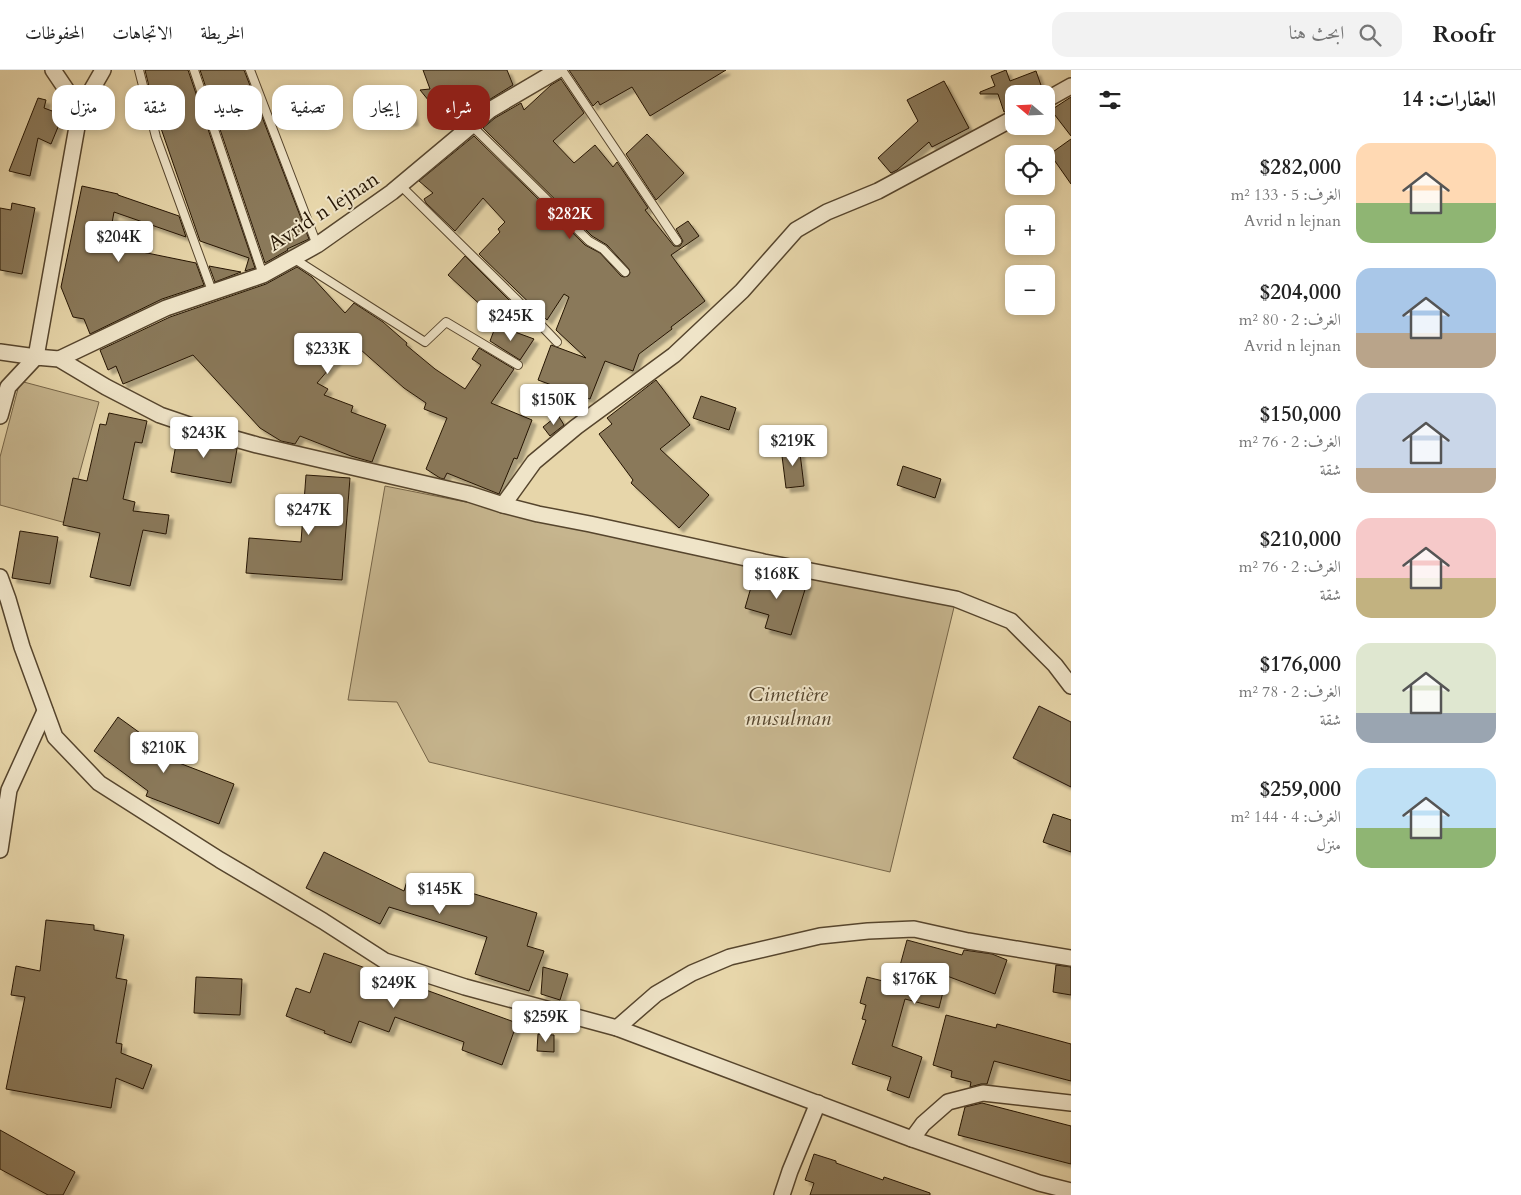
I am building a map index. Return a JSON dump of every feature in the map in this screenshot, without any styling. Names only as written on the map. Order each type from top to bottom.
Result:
[{"type":"street","points":[[53,70],[63,85]]},
{"type":"street","points":[[94,85],[103,70]]},
{"type":"street","name":"Avrid n lejnan","points":[[490,110],[560,70]]},
{"type":"street","points":[[1055,95],[1071,86]]},
{"type":"street","points":[[503,505],[534,462],[576,427],[674,355],[742,291],[796,230],[827,212],[878,191],[1005,123]]},
{"type":"street","points":[[0,416],[8,387],[36,357],[76,130]]},
{"type":"street","name":"Avrid n lejnan","points":[[59,359],[166,308],[263,274],[317,245],[400,185],[465,130]]},
{"type":"street","points":[[0,352],[59,359],[106,387],[160,415],[257,445],[469,494],[538,514],[764,562],[956,599],[1012,621],[1055,666],[1071,686]]},
{"type":"street","points":[[0,577],[22,647],[55,737],[99,783],[211,855],[323,921],[384,960],[465,987],[617,1028],[912,1139],[1039,1183],[1071,1191]]},
{"type":"street","points":[[0,850],[9,790],[45,711]]},
{"type":"street","points":[[617,1028],[656,994],[692,973],[730,957],[820,936],[914,929],[968,941],[1071,958]]},
{"type":"street","points":[[912,1139],[923,1124],[948,1102],[983,1093],[1071,1104]]},
{"type":"street","points":[[782,1195],[790,1170],[818,1103]]},
{"type":"lane","points":[[139,70],[156,137],[212,292]]},
{"type":"lane","points":[[194,70],[263,274]]},
{"type":"lane","points":[[250,70],[317,245]]},
{"type":"lane","points":[[560,70],[677,241]]},
{"type":"lane","points":[[476,130],[589,241],[603,249],[625,272]]},
{"type":"lane","points":[[400,185],[516,299],[556,342]]},
{"type":"lane","points":[[293,258],[425,342],[446,322],[518,365]]},
{"type":"green space","points":[[20,381],[99,402],[66,523],[0,505],[0,457]]},
{"type":"green space","name":"Cimetière musulman","points":[[385,486],[956,599],[890,872],[429,762],[397,702],[348,700]]},
{"type":"building","points":[[145,70],[188,70],[195,91],[195,130],[208,130],[255,268],[245,271],[249,258],[200,241],[162,130],[185,130],[185,85],[149,85]]},
{"type":"building","points":[[200,70],[244,70],[250,85],[205,85]]},
{"type":"building","points":[[423,70],[507,70],[513,85],[490,99],[490,85],[429,85]]},
{"type":"building","points":[[569,70],[726,70],[650,116],[632,87],[600,105],[598,101],[593,106]]},
{"type":"building","points":[[1006,70],[1010,81],[1036,71],[1041,85],[1005,85],[1004,112],[998,94],[980,94],[980,92],[995,86],[991,76]]},
{"type":"building","points":[[561,79],[584,113],[553,141],[574,163],[595,145],[613,167],[617,162],[648,208],[645,210],[674,246],[680,246],[683,241],[676,229],[688,221],[699,236],[671,255],[705,301],[639,354],[633,371],[605,361],[590,399],[538,380],[551,345],[586,358],[556,330],[569,297],[564,294],[547,320],[479,254],[500,232],[498,229],[505,222],[483,198],[455,231],[426,203],[424,199],[433,193],[419,181],[474,136],[585,245],[600,253],[621,276],[628,276],[630,273],[629,269],[607,245],[592,236],[485,130],[490,130],[490,122],[495,118],[521,103],[524,110],[551,85]]},
{"type":"building","points":[[944,81],[969,128],[932,147],[929,142],[891,173],[878,158],[918,121],[907,100]]},
{"type":"building","points":[[427,89],[427,99],[420,90]]},
{"type":"building","points":[[1071,97],[1071,136],[1055,115],[1055,107]]},
{"type":"building","points":[[38,98],[46,100],[44,108],[52,111],[52,130],[57,130],[51,144],[38,138],[30,176],[9,171]]},
{"type":"building","points":[[262,117],[309,239],[287,249],[265,263],[220,130],[262,130]]},
{"type":"building","points":[[647,134],[684,173],[656,200],[626,154]]},
{"type":"building","points":[[1071,139],[1071,184],[1055,161],[1055,150]]},
{"type":"building","points":[[82,186],[118,194],[179,216],[186,237],[114,212],[108,245],[196,263],[204,285],[162,299],[90,334],[84,319],[73,317],[61,287]]},
{"type":"building","points":[[12,203],[35,208],[22,274],[0,270],[0,208],[11,210]]},
{"type":"building","points":[[465,256],[513,304],[498,321],[448,275]]},
{"type":"building","points":[[209,266],[241,272],[215,282]]},
{"type":"building","points":[[297,267],[312,277],[345,313],[354,303],[383,322],[407,343],[406,345],[435,369],[465,389],[481,365],[472,359],[479,348],[514,369],[491,403],[532,420],[517,459],[514,458],[499,494],[447,473],[444,479],[440,478],[426,469],[447,418],[424,409],[426,403],[404,388],[352,342],[317,383],[328,389],[324,395],[353,406],[351,412],[386,425],[372,462],[300,436],[295,444],[281,441],[260,428],[193,355],[123,384],[116,366],[108,370],[100,350],[170,317],[266,284]]},
{"type":"building","points":[[496,325],[534,339],[520,360],[490,341]]},
{"type":"building","points":[[656,380],[690,425],[660,449],[709,495],[679,528],[631,483],[633,480],[599,434],[612,424],[607,418]]},
{"type":"building","points":[[701,396],[736,408],[729,430],[693,418]]},
{"type":"building","points":[[109,413],[147,421],[142,443],[135,442],[123,499],[135,502],[133,511],[169,515],[166,534],[143,530],[130,586],[90,577],[100,533],[63,525],[73,478],[87,481],[100,424],[106,425]]},
{"type":"building","points":[[558,415],[564,425],[550,436],[543,427]]},
{"type":"building","points":[[178,433],[237,449],[231,483],[171,472]]},
{"type":"building","points":[[799,445],[804,486],[786,488],[781,448]]},
{"type":"building","points":[[903,466],[941,479],[935,498],[897,485]]},
{"type":"building","points":[[306,475],[350,478],[342,580],[246,573],[249,538],[301,542]]},
{"type":"building","points":[[20,531],[58,537],[50,584],[12,578]]},
{"type":"building","points":[[756,570],[807,583],[791,635],[765,628],[769,615],[745,608]]},
{"type":"building","points":[[1039,706],[1071,722],[1071,787],[1013,758]]},
{"type":"building","points":[[118,717],[158,746],[153,753],[234,784],[219,824],[146,796],[148,791],[94,751]]},
{"type":"building","points":[[1053,814],[1071,820],[1071,852],[1043,842]]},
{"type":"building","points":[[324,852],[404,891],[409,874],[537,913],[527,946],[544,951],[529,991],[475,974],[487,937],[389,907],[380,924],[306,888]]},
{"type":"building","points":[[46,920],[94,925],[94,930],[124,935],[116,978],[127,980],[116,1043],[122,1044],[121,1053],[152,1065],[143,1089],[116,1078],[111,1108],[6,1089],[25,997],[11,995],[16,966],[40,971]]},
{"type":"building","points":[[907,940],[962,955],[964,950],[992,954],[1007,960],[995,994],[947,976],[939,1008],[905,999],[892,1046],[922,1057],[909,1098],[887,1090],[891,1077],[852,1064],[866,1020],[862,1019],[866,1005],[860,1003],[867,977],[895,984]]},
{"type":"building","points":[[324,953],[517,1023],[502,1065],[462,1050],[464,1042],[395,1017],[389,1032],[359,1021],[351,1043],[286,1016],[296,988],[310,993]]},
{"type":"building","points":[[1056,965],[1071,967],[1071,995],[1053,992]]},
{"type":"building","points":[[543,967],[568,974],[560,1000],[541,994]]},
{"type":"building","points":[[196,977],[242,979],[240,1015],[194,1013]]},
{"type":"building","points":[[946,1015],[996,1028],[997,1024],[1071,1044],[1071,1081],[994,1061],[987,1084],[970,1087],[971,1082],[951,1077],[952,1071],[933,1065]]},
{"type":"building","points":[[538,1034],[554,1035],[554,1052],[537,1051]]},
{"type":"building","points":[[982,1103],[1071,1126],[1071,1164],[958,1135],[965,1107]]},
{"type":"building","points":[[0,1130],[75,1172],[63,1195],[48,1195],[0,1169]]},
{"type":"building","points":[[814,1154],[883,1180],[884,1177],[930,1193],[930,1195],[810,1195],[814,1183],[805,1180]]}]
